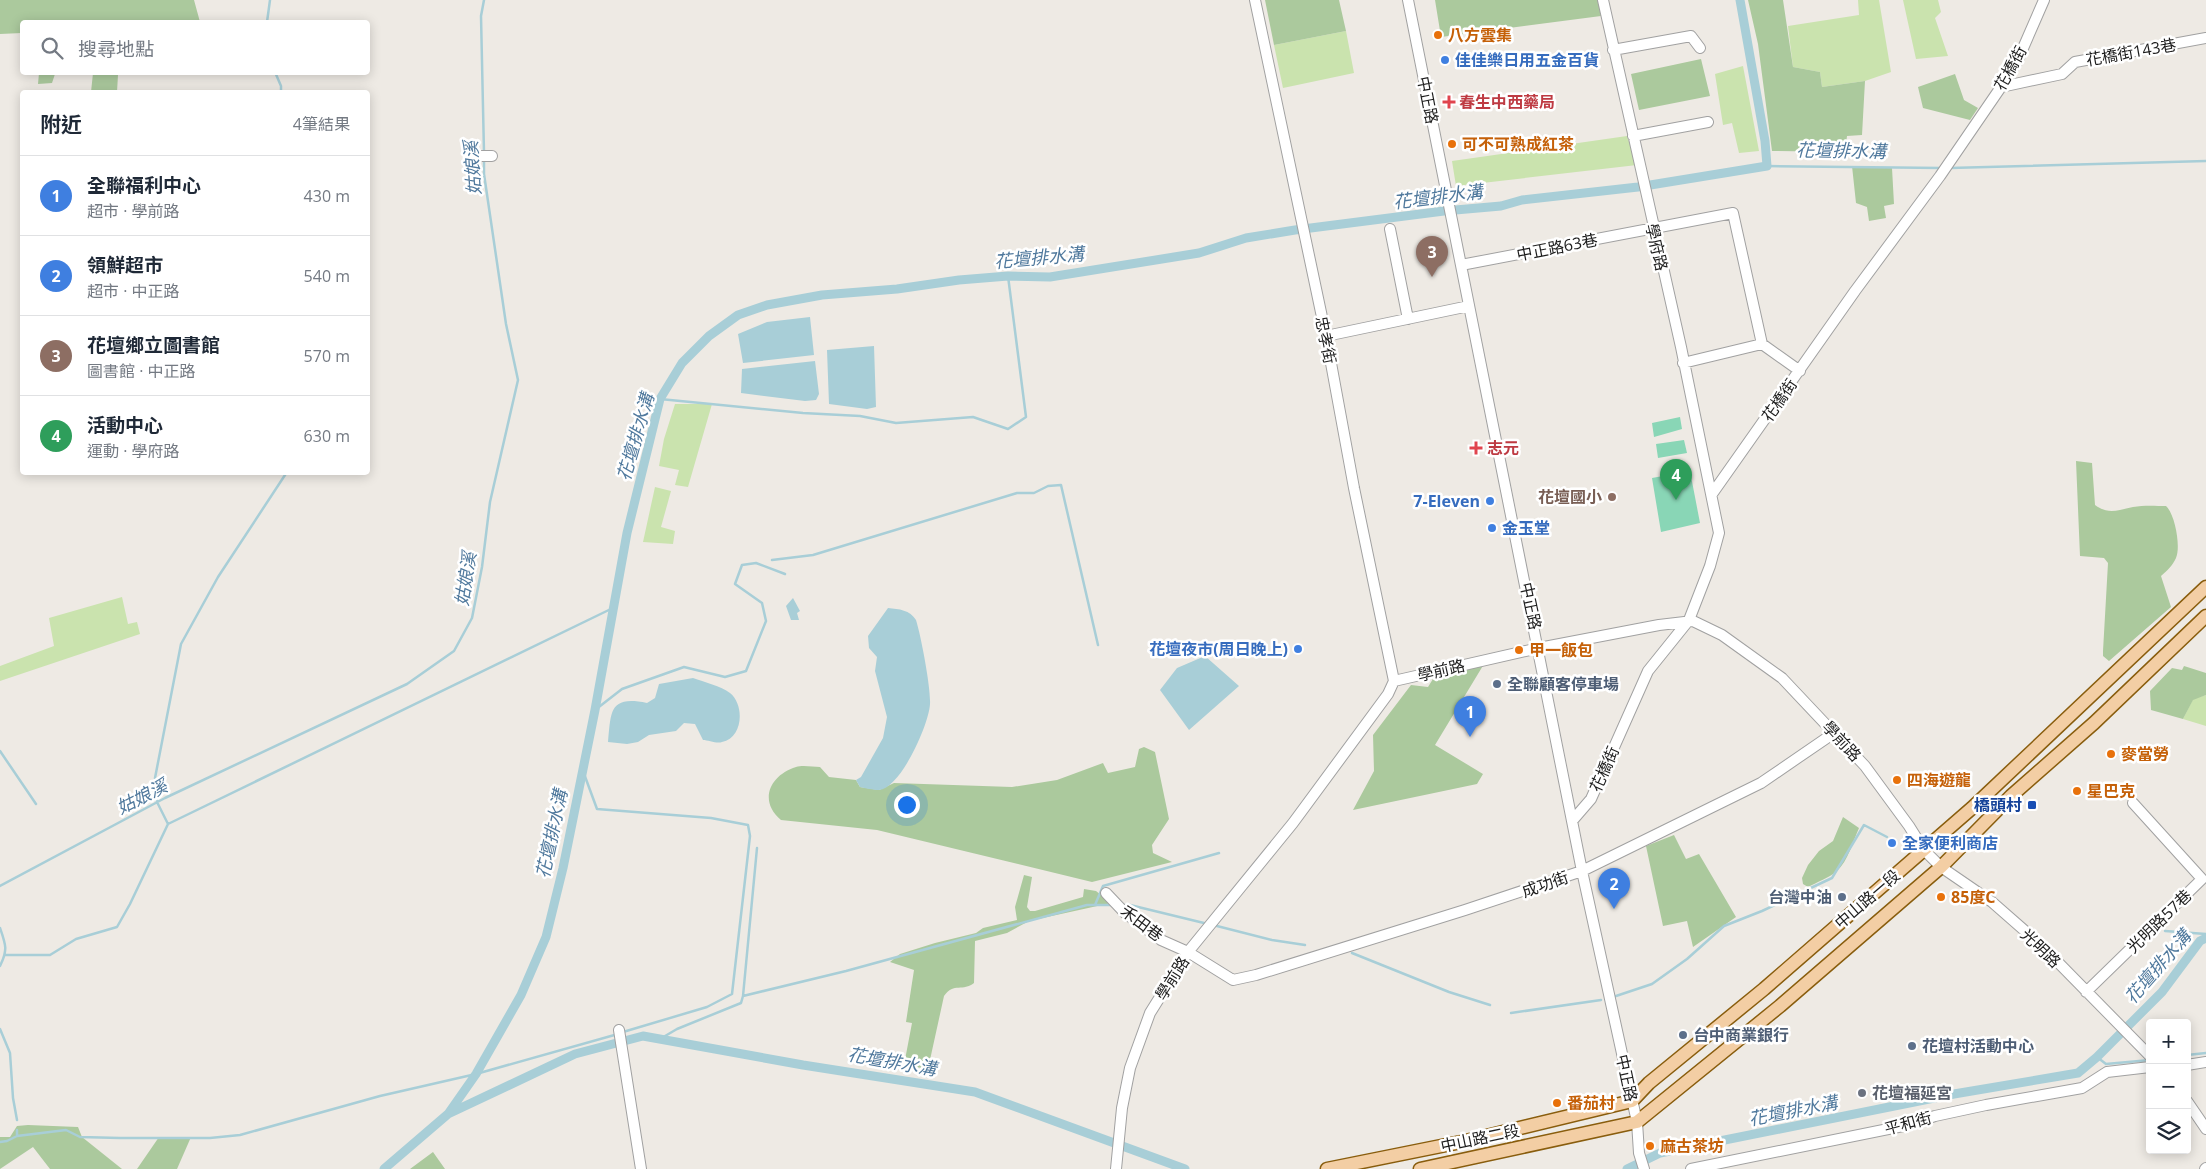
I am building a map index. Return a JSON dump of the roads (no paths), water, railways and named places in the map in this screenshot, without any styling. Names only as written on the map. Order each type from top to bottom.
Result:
[{"type":"main road","name":"中山路一段","points":[[1632,1101],[1649,1083],[1764,989],[1972,808],[2206,587]]},
{"type":"main road","name":"中山路一段","points":[[1637,1122],[1780,1006],[1941,867],[2010,796],[2094,723],[2206,616]]},
{"type":"main road","name":"中山路二段","points":[[1327,1169],[1510,1131],[1632,1101]]},
{"type":"main road","name":"中山路二段","points":[[1420,1169],[1637,1122]]},
{"type":"street","name":"忠孝街","points":[[1255,0],[1300,222],[1326,336],[1354,488],[1394,681]]},
{"type":"street","name":"中正路","points":[[1408,0],[1582,870],[1637,1122],[1639,1153],[1643,1168]]},
{"type":"street","name":"學府路","points":[[1603,0],[1712,494]]},
{"type":"street","name":"花橋街","points":[[1572,821],[1591,799],[1648,671],[1689,620],[1710,566],[1719,533],[1712,494],[1855,291],[1940,176],[2001,87],[2017,62],[2044,0]]},
{"type":"street","points":[[1613,50],[1691,36],[1700,48]]},
{"type":"street","name":"花橋街143巷","points":[[2001,87],[2062,74],[2074,62],[2206,38]]},
{"type":"street","points":[[1633,136],[1708,122]]},
{"type":"street","points":[[474,156],[492,156]]},
{"type":"street","name":"中正路63巷","points":[[1461,265],[1733,213],[1762,344]]},
{"type":"street","points":[[1390,229],[1408,319]]},
{"type":"street","points":[[1326,336],[1469,306]]},
{"type":"street","points":[[1684,362],[1762,344],[1800,371]]},
{"type":"street","name":"學前路","points":[[1116,1169],[1119,1134],[1130,1068],[1150,1013],[1188,952],[1293,823],[1388,694],[1394,681],[1539,648],[1689,620],[1722,636],[1782,678],[1879,784],[1924,850]]},
{"type":"street","name":"成功街","points":[[1232,980],[1256,975],[1465,910],[1582,870],[1761,783],[1834,733]]},
{"type":"street","name":"光明路57巷","points":[[2086,992],[2202,879],[2133,803]]},
{"type":"street","name":"光明路","points":[[1924,850],[1941,867],[1992,902],[2041,946],[2146,1052]]},
{"type":"street","name":"禾田巷","points":[[1106,893],[1125,913],[1161,940],[1188,952],[1232,980]]},
{"type":"street","points":[[618,1030],[640,1169]]},
{"type":"street","points":[[2191,1064],[2206,1062]]},
{"type":"street","name":"平和街","points":[[1691,1169],[1908,1125],[1935,1116],[1986,1105],[2082,1088],[2107,1072],[2146,1067]]},
{"type":"street","points":[[2191,1108],[2206,1129]]},
{"type":"water","points":[[810,317],[814,355],[743,363],[738,334],[767,322]]},
{"type":"water","points":[[874,346],[876,407],[867,409],[829,404],[827,350]]},
{"type":"water","points":[[815,361],[819,394],[816,400],[805,401],[741,393],[742,369]]},
{"type":"water","points":[[793,598],[800,611],[797,613],[799,620],[791,620],[786,606]]},
{"type":"water","points":[[888,608],[907,612],[916,620],[929,686],[930,704],[925,726],[905,767],[887,787],[877,790],[860,787],[856,780],[861,777],[883,738],[887,717],[875,671],[877,657],[869,648],[868,636]]},
{"type":"water","points":[[1205,656],[1239,686],[1189,730],[1160,690],[1177,668]]},
{"type":"water","points":[[693,678],[722,688],[735,698],[740,713],[740,720],[738,728],[729,739],[720,742],[703,740],[695,724],[684,723],[676,731],[649,735],[638,742],[627,744],[608,742],[612,714],[614,708],[619,704],[635,701],[647,703],[655,698],[659,684]]},
{"type":"waterway","points":[[267,20],[270,0]]},
{"type":"waterway","name":"姑娘溪","points":[[484,0],[481,16],[484,153]]},
{"type":"waterway","name":"花壇排水溝","points":[[448,1114],[476,1074],[521,995],[546,937],[563,868],[595,710],[627,533],[660,399],[682,363],[709,336],[738,315],[767,305],[822,295],[897,289],[959,280],[1008,276],[1050,277],[1199,253],[1246,238],[1295,230],[1444,211],[1501,206],[1522,200],[1638,187],[1767,166],[1765,141],[1740,0]]},
{"type":"waterway","points":[[276,75],[281,90]]},
{"type":"waterway","name":"姑娘溪","points":[[0,886],[165,798],[407,684],[454,651],[472,618],[482,567],[490,502],[518,380],[506,324],[484,174],[484,159]]},
{"type":"waterway","name":"花壇排水溝","points":[[1950,168],[2206,161]]},
{"type":"waterway","name":"花壇排水溝","points":[[1767,166],[1942,168]]},
{"type":"waterway","points":[[660,399],[803,413],[860,416],[896,423],[973,417],[1008,429],[1026,417],[1008,276]]},
{"type":"waterway","points":[[168,824],[157,802],[155,778],[181,644],[218,577],[285,475]]},
{"type":"waterway","points":[[772,560],[813,555],[1017,493],[1034,493],[1048,486],[1061,485],[1098,645]]},
{"type":"waterway","points":[[595,710],[622,689],[684,667],[725,677],[746,671],[766,621],[762,603],[735,584],[742,565],[756,563],[785,574]]},
{"type":"waterway","points":[[6,955],[50,955],[76,939],[117,927],[168,824],[615,607]]},
{"type":"waterway","points":[[0,751],[36,804]]},
{"type":"waterway","points":[[583,771],[597,809],[711,818],[748,825],[750,836],[732,994],[707,1007],[623,1032]]},
{"type":"waterway","points":[[1616,996],[1652,984],[1687,959],[1724,926],[1762,911],[1832,878],[1864,825],[1887,837]]},
{"type":"waterway","points":[[743,996],[757,848]]},
{"type":"waterway","points":[[1095,905],[1103,886],[1219,853]]},
{"type":"waterway","points":[[660,1039],[677,1029],[741,1003],[743,996],[846,971],[1087,905],[1113,905]]},
{"type":"waterway","points":[[1121,905],[1130,905],[1208,924]]},
{"type":"waterway","points":[[1213,925],[1272,940],[1305,945]]},
{"type":"waterway","name":"姑娘溪","points":[[0,928],[5,947],[0,966]]},
{"type":"waterway","points":[[2165,931],[2206,934]]},
{"type":"waterway","name":"花壇排水溝","points":[[1627,1169],[1660,1153],[1954,1094],[2078,1073],[2097,1057],[2162,992],[2200,941],[2206,938]]},
{"type":"waterway","points":[[1352,953],[1449,992],[1490,1005]]},
{"type":"waterway","points":[[1511,1013],[1601,1000]]},
{"type":"waterway","name":"姑娘溪","points":[[0,1029],[10,1053],[13,1098],[17,1120]]},
{"type":"waterway","points":[[17,1136],[66,1130],[80,1137],[210,1138],[240,1135],[380,1096],[476,1074],[618,1034]]},
{"type":"waterway","name":"花壇排水溝","points":[[384,1169],[448,1114],[575,1054],[643,1036],[803,1065],[975,1092],[1185,1169]]},
{"type":"waterway","points":[[2191,1055],[2206,1053]]},
{"type":"waterway","points":[[2097,1057],[2106,1064],[2146,1060]]},
{"type":"waterway","name":"姑娘溪","points":[[0,1142],[17,1136],[17,1130]]},
{"type":"place","name":"八方雲集","points":[[1438,35]]},
{"type":"place","name":"佳佳樂日用五金百貨","points":[[1445,60]]},
{"type":"place","name":"春生中西藥局","points":[[1449,102]]},
{"type":"place","name":"可不可熟成紅茶","points":[[1452,144]]},
{"type":"place","name":"花壇鄉立圖書館","points":[[1432,277]]},
{"type":"place","name":"志元","points":[[1476,448]]},
{"type":"place","name":"花壇國小","points":[[1612,497]]},
{"type":"place","name":"活動中心","points":[[1676,500]]},
{"type":"place","name":"7-Eleven","points":[[1490,501]]},
{"type":"place","name":"金玉堂","points":[[1492,528]]},
{"type":"place","name":"花壇夜市(周日晚上)","points":[[1298,649]]},
{"type":"place","name":"甲一飯包","points":[[1519,650]]},
{"type":"place","name":"全聯顧客停車場","points":[[1497,684]]},
{"type":"place","name":"全聯福利中心","points":[[1470,737]]},
{"type":"place","name":"麥當勞","points":[[2111,754]]},
{"type":"place","name":"四海遊龍","points":[[1897,780]]},
{"type":"place","name":"星巴克","points":[[2077,791]]},
{"type":"place","name":"橋頭村","points":[[2032,805]]},
{"type":"place","name":"全家便利商店","points":[[1892,843]]},
{"type":"place","name":"台灣中油","points":[[1842,897]]},
{"type":"place","name":"85度C","points":[[1941,897]]},
{"type":"place","name":"領鮮超市","points":[[1614,909]]},
{"type":"place","name":"台中商業銀行","points":[[1683,1035]]},
{"type":"place","name":"花壇村活動中心","points":[[1912,1046]]},
{"type":"place","name":"花壇福延宮","points":[[1862,1093]]},
{"type":"place","name":"番茄村","points":[[1557,1103]]},
{"type":"place","name":"麻古茶坊","points":[[1650,1146]]}]
